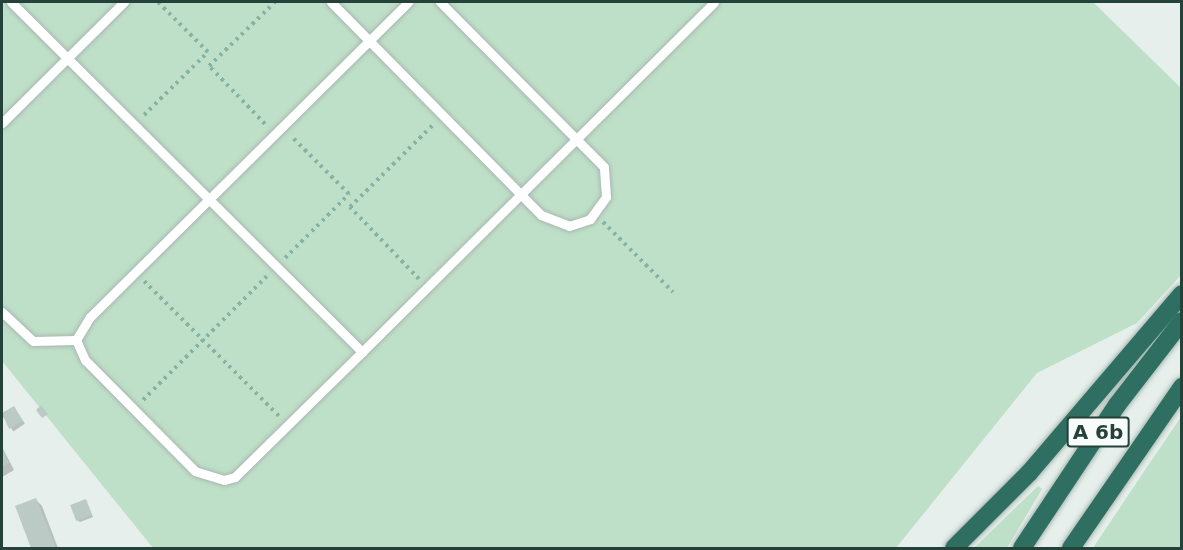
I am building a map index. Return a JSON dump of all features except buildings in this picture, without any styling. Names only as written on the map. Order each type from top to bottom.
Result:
[{"type":"highway","points":[[954,549],[1029,473],[1182,294]]},
{"type":"highway","name":"A 6b","points":[[1022,549],[1104,423],[1182,321]]},
{"type":"highway","points":[[1071,549],[1182,387]]},
{"type":"lane","points":[[11,2],[208,201],[362,352]]},
{"type":"lane","points":[[2,123],[124,2]]},
{"type":"lane","points":[[331,2],[520,194],[555,223],[577,225],[596,215],[608,182],[604,167],[440,2]]},
{"type":"lane","points":[[76,340],[90,316],[408,2]]},
{"type":"lane","points":[[76,340],[85,360],[205,476],[235,477],[714,2]]},
{"type":"lane","points":[[2,312],[33,340],[76,340]]},
{"type":"path","points":[[158,2],[216,60]]},
{"type":"path","points":[[209,66],[275,2]]},
{"type":"path","points":[[134,126],[208,52]]},
{"type":"path","points":[[201,58],[274,134]]},
{"type":"path","points":[[350,207],[443,115]]},
{"type":"path","points":[[349,194],[356,201]]},
{"type":"path","points":[[343,200],[427,287]]},
{"type":"path","points":[[596,215],[673,292]]},
{"type":"path","points":[[135,272],[288,425]]},
{"type":"green space","points":[[2,2],[1093,2],[1181,88],[1181,275],[1137,323],[1037,373],[896,548],[153,548],[2,361]]},
{"type":"green space","points":[[1181,417],[1181,548],[1093,548],[1145,470]]},
{"type":"green space","points":[[1038,486],[1042,489],[1007,548],[974,548]]}]
